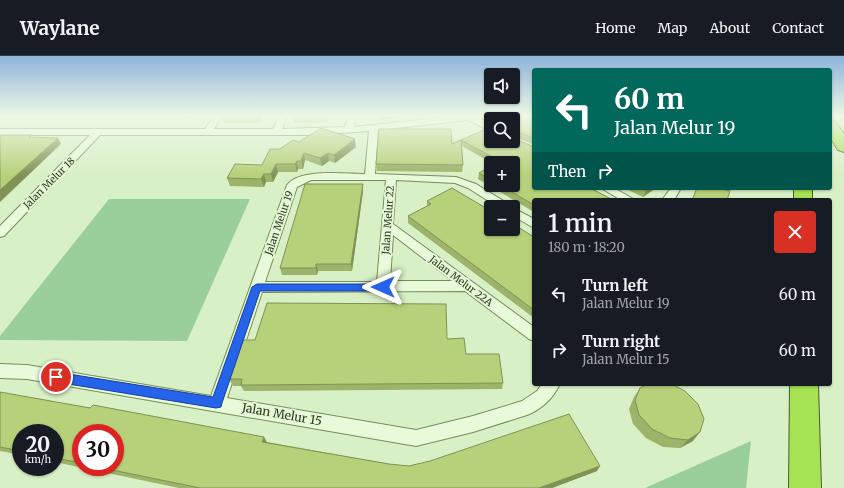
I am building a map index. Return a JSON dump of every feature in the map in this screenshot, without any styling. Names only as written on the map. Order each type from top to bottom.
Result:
[{"type":"highway","points":[[838,136],[844,146]]},
{"type":"highway","points":[[804,386],[805,488]]},
{"type":"street","name":"Jalan Melur 18","points":[[0,233],[95,136]]},
{"type":"street","points":[[370,177],[373,136]]},
{"type":"street","name":"Jalan Melur 19","points":[[216,403],[292,185],[300,180],[310,177],[391,177],[456,180],[472,186],[495,200]]},
{"type":"street","name":"Jalan Melur 22","points":[[383,287],[391,177]]},
{"type":"street","points":[[610,190],[625,198]]},
{"type":"street","points":[[520,215],[532,223]]},
{"type":"street","name":"Jalan Melur 22A","points":[[388,226],[532,334]]},
{"type":"street","points":[[257,287],[468,286]]},
{"type":"street","name":"Jalan Melur 15","points":[[0,371],[27,372],[416,438],[474,424],[527,407],[543,396],[550,386]]},
{"type":"green space","points":[[109,199],[250,199],[187,341],[0,340],[0,336]]},
{"type":"green space","points":[[751,441],[746,488],[645,488]]},
{"type":"building","points":[[0,136],[58,138],[0,190]]},
{"type":"building","points":[[308,136],[346,136],[355,139],[334,155],[328,153],[320,158],[304,153],[301,161],[297,161],[295,164],[276,164],[271,174],[264,174],[261,179],[227,178],[235,164],[262,165],[270,149],[280,149],[293,140],[299,142]]},
{"type":"building","points":[[378,136],[451,136],[452,144],[461,140],[463,165],[376,164]]},
{"type":"building","points":[[470,136],[484,136],[484,148],[520,148],[520,141],[532,146],[532,190],[594,190],[609,198],[532,198],[532,204],[512,192],[520,192],[520,156],[491,156],[461,140]]},
{"type":"building","points":[[484,170],[484,176],[479,173]]},
{"type":"building","points":[[305,184],[363,184],[351,264],[316,264],[316,268],[280,268]]},
{"type":"building","points":[[452,188],[484,207],[484,236],[520,236],[520,228],[532,236],[532,309],[408,216],[431,204],[427,201]]},
{"type":"building","points":[[696,190],[730,191],[728,198],[693,198]]},
{"type":"building","points":[[267,303],[446,304],[447,339],[464,338],[466,354],[499,354],[503,383],[241,385],[242,379],[229,379],[243,340],[255,340]]},
{"type":"building","points":[[644,386],[675,386],[685,391],[698,404],[704,419],[700,432],[688,440],[670,438],[652,429],[639,415],[635,400],[640,388]]},
{"type":"building","points":[[0,392],[90,408],[93,405],[264,437],[262,442],[389,464],[409,466],[430,461],[569,414],[600,466],[539,488],[200,488],[124,472],[124,424],[72,424],[72,461],[64,460],[64,424],[12,424],[12,449],[0,447]]},
{"type":"route","points":[[56,377],[216,403],[257,287],[383,287]]}]
